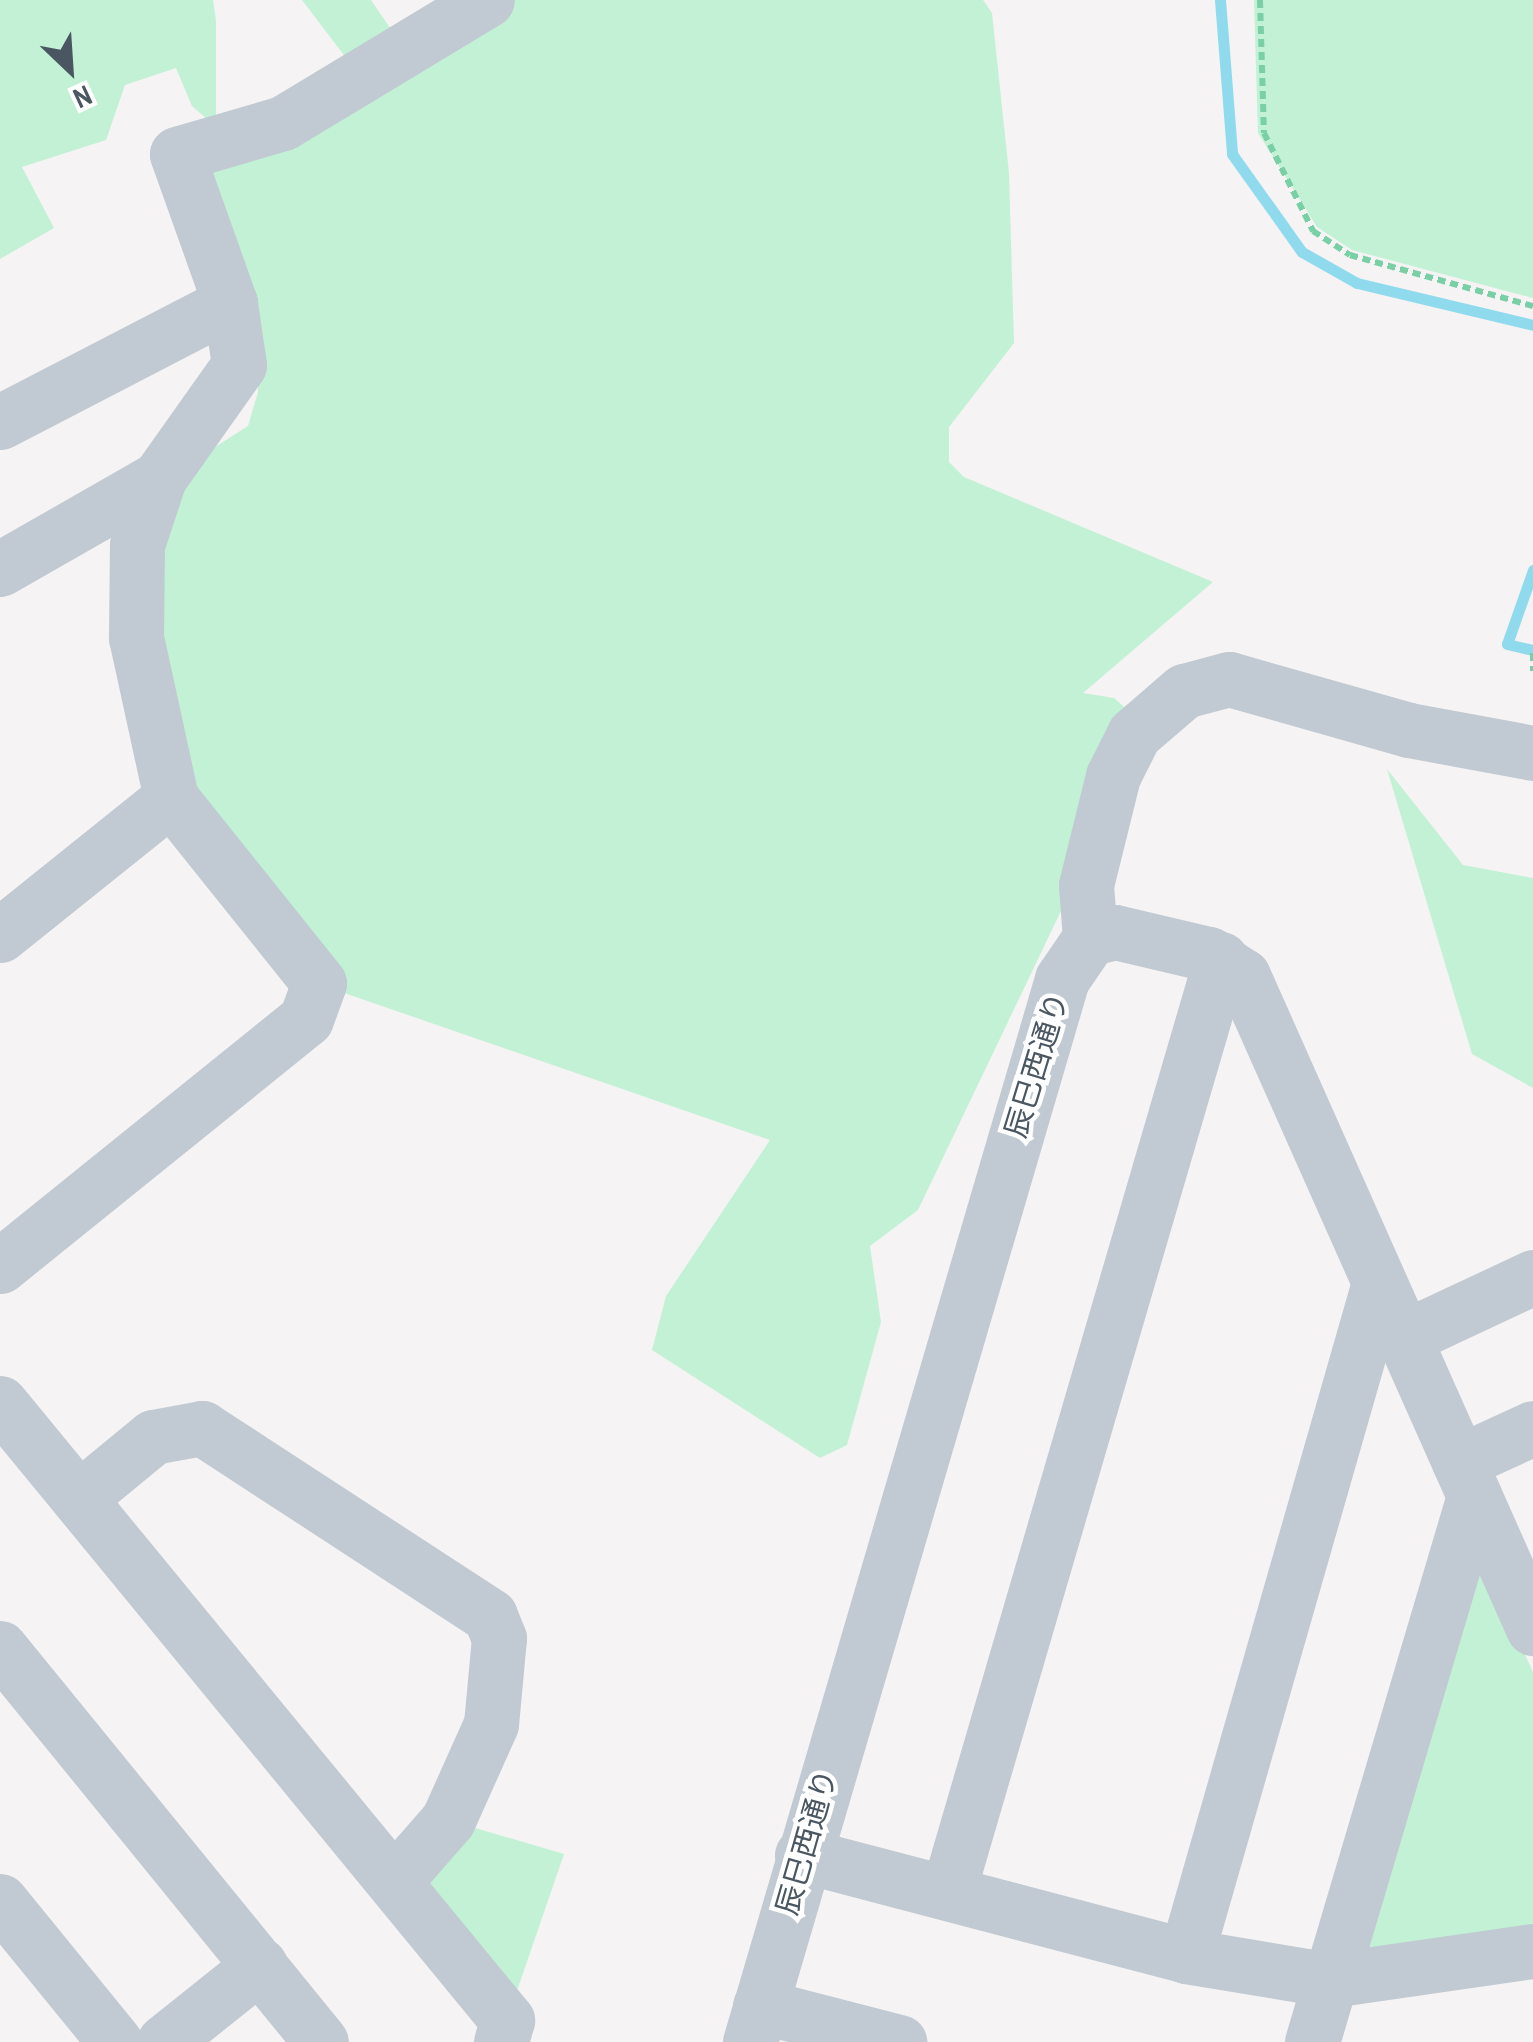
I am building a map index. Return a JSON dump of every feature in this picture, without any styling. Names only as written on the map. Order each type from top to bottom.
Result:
[{"type":"street","points":[[0,1266],[306,1019],[318,983],[171,798],[136,638],[137,545],[158,478],[238,365],[230,303],[177,154],[284,123],[487,0]]},
{"type":"street","points":[[0,422],[230,303]]},
{"type":"street","points":[[0,569],[158,478]]},
{"type":"street","points":[[1533,752],[1409,730],[1230,679],[1195,687],[1148,717],[1113,776],[1084,899],[1090,938],[1115,932],[1221,959],[1254,996],[1533,1628]]},
{"type":"street","points":[[2,928],[171,798]]},
{"type":"street","name":"辰巳西通り","points":[[755,2024],[1062,979],[1090,938]]},
{"type":"street","points":[[948,1892],[1221,959]]},
{"type":"street","points":[[1403,1338],[1533,1277]]},
{"type":"street","points":[[1186,1956],[1379,1283]]},
{"type":"street","points":[[0,1402],[508,2020],[501,2042]]},
{"type":"street","points":[[78,1498],[153,1438],[202,1428],[490,1616],[500,1638],[491,1724],[448,1820],[394,1882]]},
{"type":"street","points":[[1312,2042],[1466,1479],[1533,1428]]},
{"type":"street","points":[[0,1648],[320,2042]]},
{"type":"street","points":[[802,1855],[1186,1956],[1331,1980],[1533,1951]]},
{"type":"street","points":[[0,1901],[115,2042]]},
{"type":"street","points":[[164,2042],[260,1965]]},
{"type":"street","points":[[755,2024],[898,2042]]},
{"type":"path","points":[[1260,0],[1264,133],[1313,232],[1350,255],[1533,306]]},
{"type":"path","points":[[1533,653],[1533,671]]},
{"type":"green space","points":[[0,0],[213,0],[216,127],[192,106],[176,68],[125,85],[106,140],[22,167],[54,228],[0,259]]},
{"type":"green space","points":[[302,0],[371,0],[401,44],[356,71]]},
{"type":"green space","points":[[513,0],[983,0],[992,13],[1009,173],[1014,343],[949,427],[949,462],[964,477],[1213,582],[1083,693],[1114,698],[1133,715],[1071,890],[918,1210],[870,1246],[881,1322],[847,1445],[820,1458],[652,1350],[666,1296],[770,1140],[324,986],[215,845],[150,689],[155,524],[182,468],[248,426],[258,392],[257,350],[198,164]]},
{"type":"green space","points":[[1254,0],[1533,0],[1533,298],[1352,250],[1317,227],[1258,133]]},
{"type":"green space","points":[[1387,769],[1463,865],[1533,878],[1533,1088],[1472,1054]]},
{"type":"green space","points":[[1483,1563],[1533,1672],[1533,1936],[1366,1963],[1353,1945]]},
{"type":"green space","points":[[448,1820],[564,1854],[507,2020],[394,1882]]},
{"type":"waterway","points":[[1220,0],[1232,154],[1302,252],[1357,283],[1533,325]]},
{"type":"waterway","points":[[1533,570],[1507,644],[1533,650]]}]
